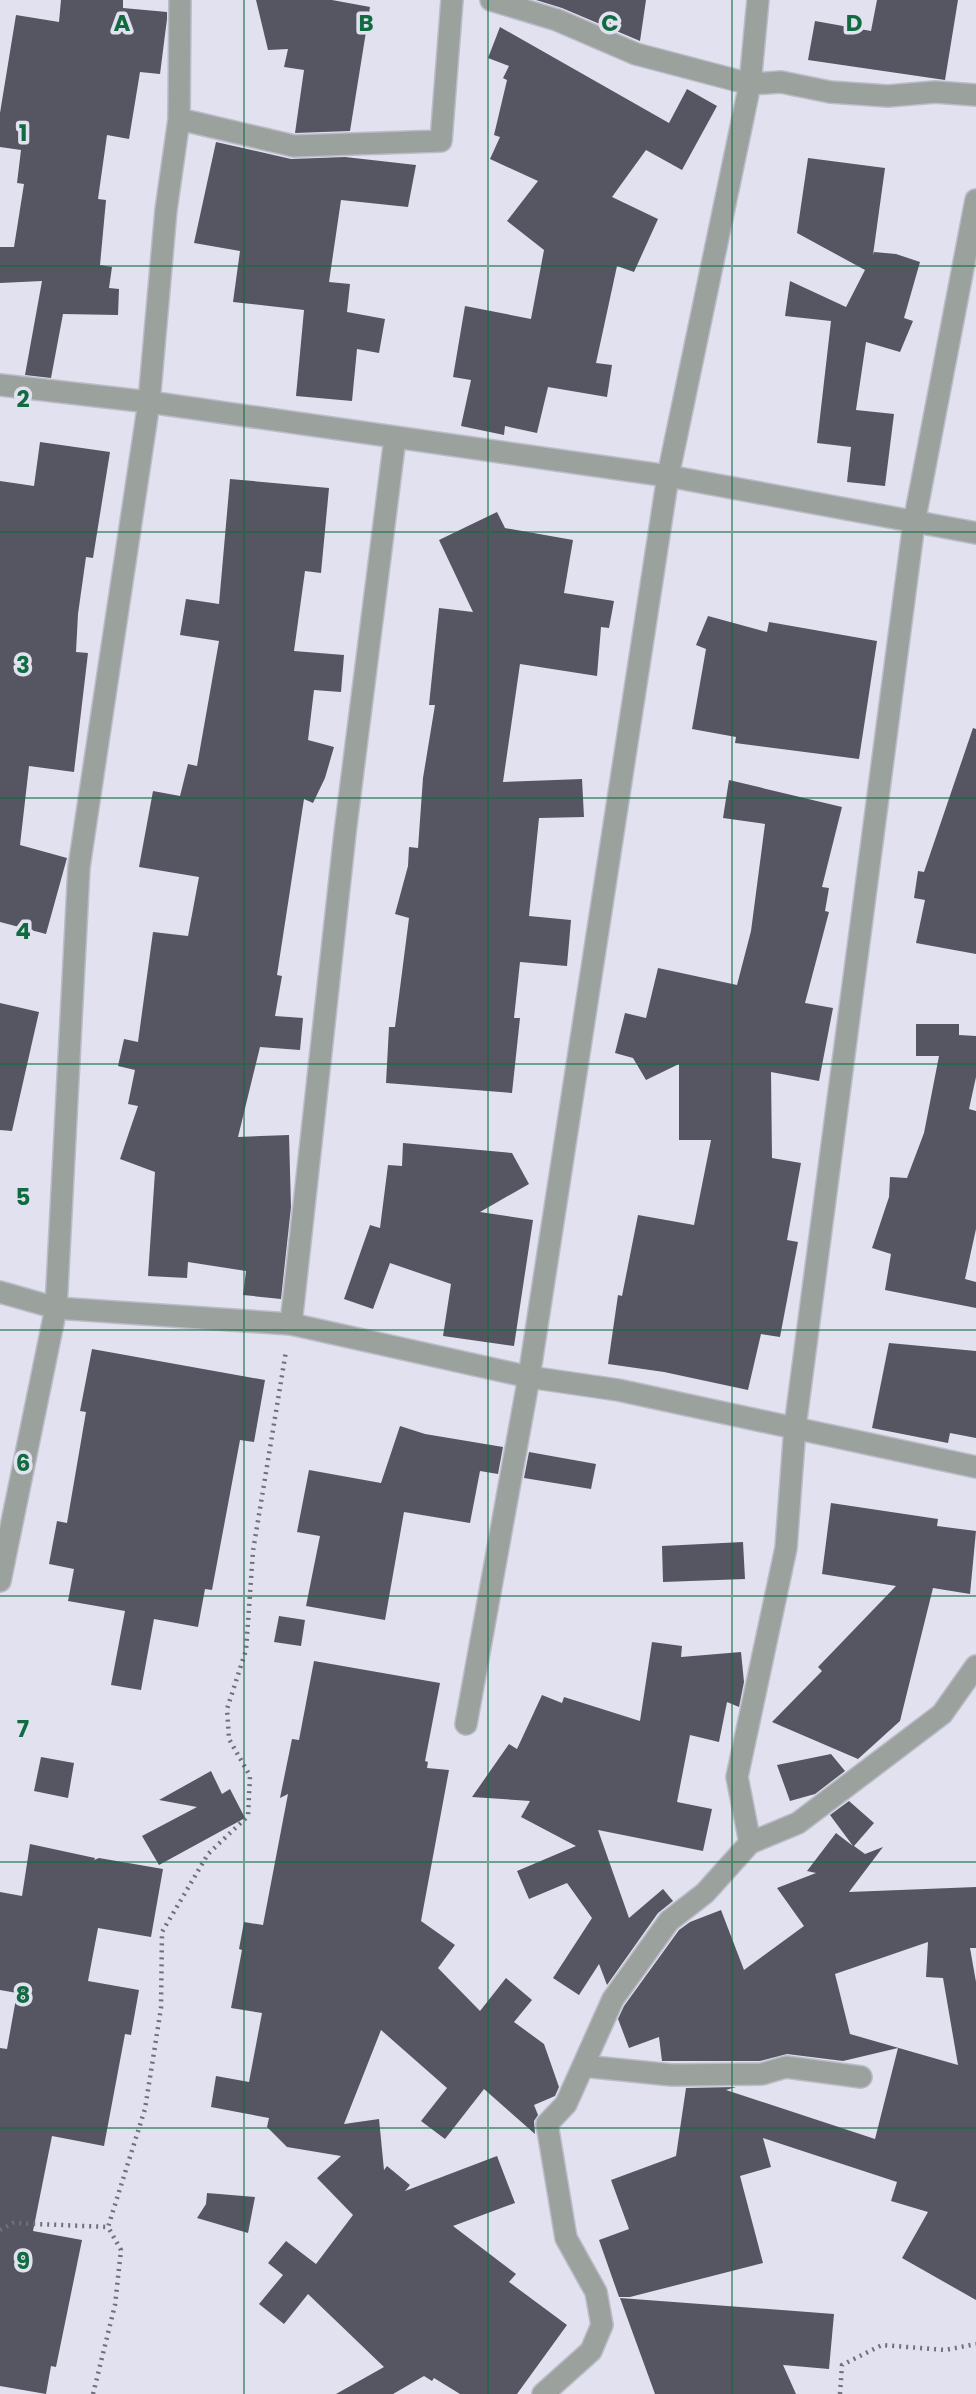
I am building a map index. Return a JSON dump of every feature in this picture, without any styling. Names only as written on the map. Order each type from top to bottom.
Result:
[{"type":"street","points":[[0,1581],[55,1308],[79,867],[149,402],[166,210],[178,119],[180,0]]},
{"type":"street","points":[[178,119],[293,146],[441,141],[452,0]]},
{"type":"street","points":[[491,0],[557,20],[636,54],[750,83],[781,82],[830,92],[888,96],[935,92],[976,95]]},
{"type":"street","points":[[466,1724],[529,1377],[668,476],[750,83],[758,0]]},
{"type":"street","points":[[750,1843],[737,1777],[786,1548],[794,1427],[914,523],[976,200]]},
{"type":"street","points":[[0,385],[149,402],[668,476],[976,533]]},
{"type":"street","points":[[291,1324],[345,834],[395,438]]},
{"type":"street","points":[[0,1292],[55,1308],[291,1324],[529,1377],[618,1390],[976,1467]]},
{"type":"street","points":[[543,2394],[591,2350],[602,2325],[596,2292],[566,2238],[547,2124],[566,2104],[613,1999],[669,1922],[705,1893],[750,1843],[798,1822],[942,1714],[976,1666]]},
{"type":"street","points":[[583,2066],[672,2075],[762,2074],[786,2067],[861,2077]]},
{"type":"path","points":[[93,2394],[114,2305],[121,2250],[108,2227],[145,2109],[161,2008],[162,1932],[208,1854],[248,1816],[250,1776],[229,1739],[227,1709],[246,1650],[253,1551],[291,1324]]},
{"type":"path","points":[[0,2230],[13,2223],[108,2227]]},
{"type":"path","points":[[840,2394],[842,2365],[882,2345],[945,2350],[976,2344]]},
{"type":"building","points":[[61,0],[123,0],[123,8],[167,12],[167,19],[160,74],[140,72],[129,139],[107,135],[98,199],[106,200],[100,265],[112,267],[109,288],[119,289],[118,315],[63,314],[51,378],[25,375],[42,281],[0,283],[0,247],[14,247],[24,184],[17,183],[21,150],[0,147],[0,113],[16,15],[59,22]]},
{"type":"building","points":[[256,0],[332,0],[370,7],[350,131],[295,133],[304,70],[284,67],[288,49],[268,50]]},
{"type":"building","points":[[536,0],[646,0],[640,41],[562,8]]},
{"type":"building","points":[[877,0],[958,0],[945,80],[808,60],[815,21],[871,31]]},
{"type":"building","points":[[500,27],[669,123],[687,89],[717,106],[682,170],[646,150],[612,197],[658,219],[634,272],[617,266],[596,363],[612,365],[607,397],[548,387],[537,433],[505,426],[504,435],[461,426],[471,380],[453,377],[465,306],[531,319],[544,250],[507,221],[538,181],[490,159],[500,137],[494,135],[507,80],[503,78],[509,66],[488,58]]},
{"type":"building","points":[[216,142],[291,159],[345,157],[416,165],[408,207],[341,200],[329,282],[350,284],[347,312],[385,319],[379,353],[357,349],[352,401],[296,396],[304,310],[233,302],[240,251],[194,243]]},
{"type":"building","points":[[808,158],[885,168],[873,255],[874,252],[896,254],[920,262],[904,318],[913,321],[900,352],[866,342],[856,410],[894,414],[885,486],[847,482],[851,447],[817,443],[831,321],[785,316],[790,281],[846,307],[865,270],[797,233]]},
{"type":"building","points":[[40,442],[110,452],[93,558],[86,557],[78,614],[76,652],[88,653],[74,772],[29,766],[20,845],[67,858],[46,934],[0,922],[0,481],[34,486]]},
{"type":"building","points":[[230,479],[329,488],[321,573],[305,571],[294,651],[344,655],[341,692],[314,690],[308,740],[334,747],[325,778],[313,803],[304,799],[277,975],[282,976],[275,1016],[303,1018],[300,1050],[260,1047],[238,1137],[289,1135],[291,1207],[281,1299],[243,1295],[246,1271],[188,1262],[187,1278],[148,1276],[155,1172],[120,1159],[138,1106],[128,1104],[135,1070],[118,1066],[124,1039],[138,1042],[153,932],[188,936],[199,877],[139,867],[153,791],[180,796],[188,764],[197,766],[219,641],[180,635],[186,599],[219,604]]},
{"type":"building","points":[[497,512],[505,528],[573,540],[564,593],[614,601],[609,628],[601,627],[597,676],[520,664],[503,782],[582,779],[584,817],[539,818],[529,916],[571,920],[567,966],[520,962],[514,1018],[520,1018],[512,1093],[386,1083],[389,1027],[395,1027],[409,918],[395,914],[408,866],[409,847],[418,848],[423,778],[435,705],[429,705],[439,608],[473,612],[439,540]]},
{"type":"building","points":[[708,616],[767,632],[769,622],[877,641],[859,759],[735,743],[736,737],[692,729],[706,649],[696,645]]},
{"type":"building","points":[[973,728],[976,729],[976,954],[916,943],[925,900],[914,898],[918,871],[924,872]]},
{"type":"building","points":[[729,780],[842,807],[822,887],[829,888],[825,911],[829,912],[805,1003],[833,1008],[819,1081],[771,1072],[772,1158],[801,1163],[787,1240],[798,1242],[780,1337],[761,1334],[748,1390],[664,1372],[608,1364],[618,1295],[622,1296],[638,1215],[694,1225],[711,1140],[679,1140],[679,1064],[646,1080],[633,1058],[615,1053],[625,1013],[646,1018],[658,968],[737,985],[751,931],[765,824],[723,818]]},
{"type":"building","points":[[0,1003],[39,1012],[12,1131],[0,1130]]},
{"type":"building","points":[[916,1024],[959,1024],[959,1035],[976,1036],[976,1077],[969,1109],[976,1111],[976,1229],[965,1279],[976,1282],[976,1308],[885,1290],[891,1254],[872,1248],[889,1197],[890,1177],[907,1178],[924,1133],[939,1056],[916,1056]]},
{"type":"building","points":[[403,1143],[512,1153],[529,1184],[480,1212],[533,1220],[514,1346],[443,1336],[451,1284],[390,1263],[373,1309],[344,1299],[370,1225],[380,1228],[388,1165],[402,1166]]},
{"type":"building","points":[[889,1343],[976,1351],[976,1438],[950,1433],[948,1443],[872,1428]]},
{"type":"building","points":[[92,1349],[265,1380],[254,1442],[240,1440],[212,1590],[205,1589],[198,1627],[154,1619],[141,1690],[111,1685],[125,1611],[68,1601],[74,1569],[49,1564],[57,1521],[67,1523],[86,1412],[80,1411]]},
{"type":"building","points":[[400,1426],[425,1434],[503,1447],[498,1474],[480,1471],[470,1523],[404,1512],[385,1620],[306,1606],[320,1536],[297,1532],[309,1470],[381,1483]]},
{"type":"building","points":[[529,1452],[596,1464],[591,1489],[524,1478]]},
{"type":"building","points":[[831,1503],[938,1519],[937,1526],[976,1531],[970,1594],[933,1588],[900,1721],[858,1759],[772,1722],[822,1671],[818,1667],[896,1586],[822,1574]]},
{"type":"building","points":[[743,1542],[745,1579],[663,1582],[662,1546]]},
{"type":"building","points":[[279,1616],[305,1620],[301,1646],[274,1642]]},
{"type":"building","points":[[652,1642],[682,1646],[681,1657],[741,1652],[744,1682],[739,1707],[727,1702],[719,1742],[690,1735],[677,1802],[712,1809],[703,1851],[598,1830],[629,1918],[663,1889],[673,1901],[658,1913],[607,1985],[599,1964],[579,1995],[553,1978],[592,1918],[567,1883],[529,1899],[517,1871],[576,1846],[521,1817],[530,1801],[472,1797],[509,1744],[517,1749],[542,1695],[562,1703],[564,1697],[640,1721]]},
{"type":"building","points":[[314,1661],[440,1683],[425,1761],[428,1762],[427,1768],[449,1770],[421,1921],[455,1945],[438,1968],[480,2011],[506,1978],[532,2000],[514,2022],[544,2044],[559,2087],[555,2096],[534,2105],[538,2115],[534,2121],[535,2134],[484,2089],[445,2139],[421,2121],[447,2088],[381,2030],[344,2124],[379,2119],[384,2170],[387,2166],[410,2185],[405,2191],[497,2156],[515,2203],[453,2226],[516,2274],[509,2282],[567,2325],[517,2394],[460,2394],[434,2378],[432,2381],[424,2376],[393,2394],[336,2394],[384,2367],[308,2294],[284,2324],[259,2304],[283,2275],[268,2263],[286,2241],[316,2264],[353,2215],[317,2178],[341,2156],[287,2147],[267,2127],[269,2118],[211,2107],[216,2076],[249,2082],[262,2013],[231,2008],[242,1950],[239,1949],[244,1922],[263,1925],[288,1794],[280,1798],[292,1739],[299,1740]]},
{"type":"building","points":[[831,1754],[845,1771],[815,1794],[790,1801],[777,1765]]},
{"type":"building","points":[[41,1757],[74,1763],[68,1798],[34,1791]]},
{"type":"building","points":[[211,1771],[222,1794],[230,1789],[245,1818],[159,1865],[142,1836],[197,1807],[159,1800]]},
{"type":"building","points":[[849,1801],[874,1823],[854,1846],[865,1854],[883,1847],[849,1892],[976,1887],[976,1948],[970,1948],[976,1982],[976,2300],[902,2258],[928,2212],[891,2201],[897,2182],[763,2138],[771,2167],[740,2176],[763,2263],[630,2297],[619,2297],[599,2240],[629,2229],[611,2180],[676,2156],[686,2088],[736,2087],[726,2090],[875,2139],[898,2048],[843,2061],[787,2054],[760,2061],[662,2061],[659,2037],[629,2048],[618,2019],[624,2006],[679,1930],[690,1922],[721,1910],[744,1970],[804,1926],[777,1888],[816,1873],[807,1871],[836,1833],[853,1846],[830,1815]],"holes":[[[928,1942],[926,1977],[943,1978],[958,2065],[850,2034],[835,1974]]]},
{"type":"building","points":[[30,1844],[95,1858],[94,1860],[99,1858],[163,1869],[151,1937],[98,1928],[88,1981],[139,1990],[131,2035],[125,2034],[104,2146],[52,2136],[33,2231],[82,2240],[56,2367],[51,2366],[46,2394],[0,2386],[0,2048],[7,2049],[17,1993],[0,1990],[0,1892],[22,1896]]},
{"type":"building","points":[[207,2193],[255,2197],[248,2233],[197,2218],[206,2204]]},
{"type":"building","points":[[620,2298],[834,2314],[829,2369],[783,2365],[796,2394],[655,2394]]}]
